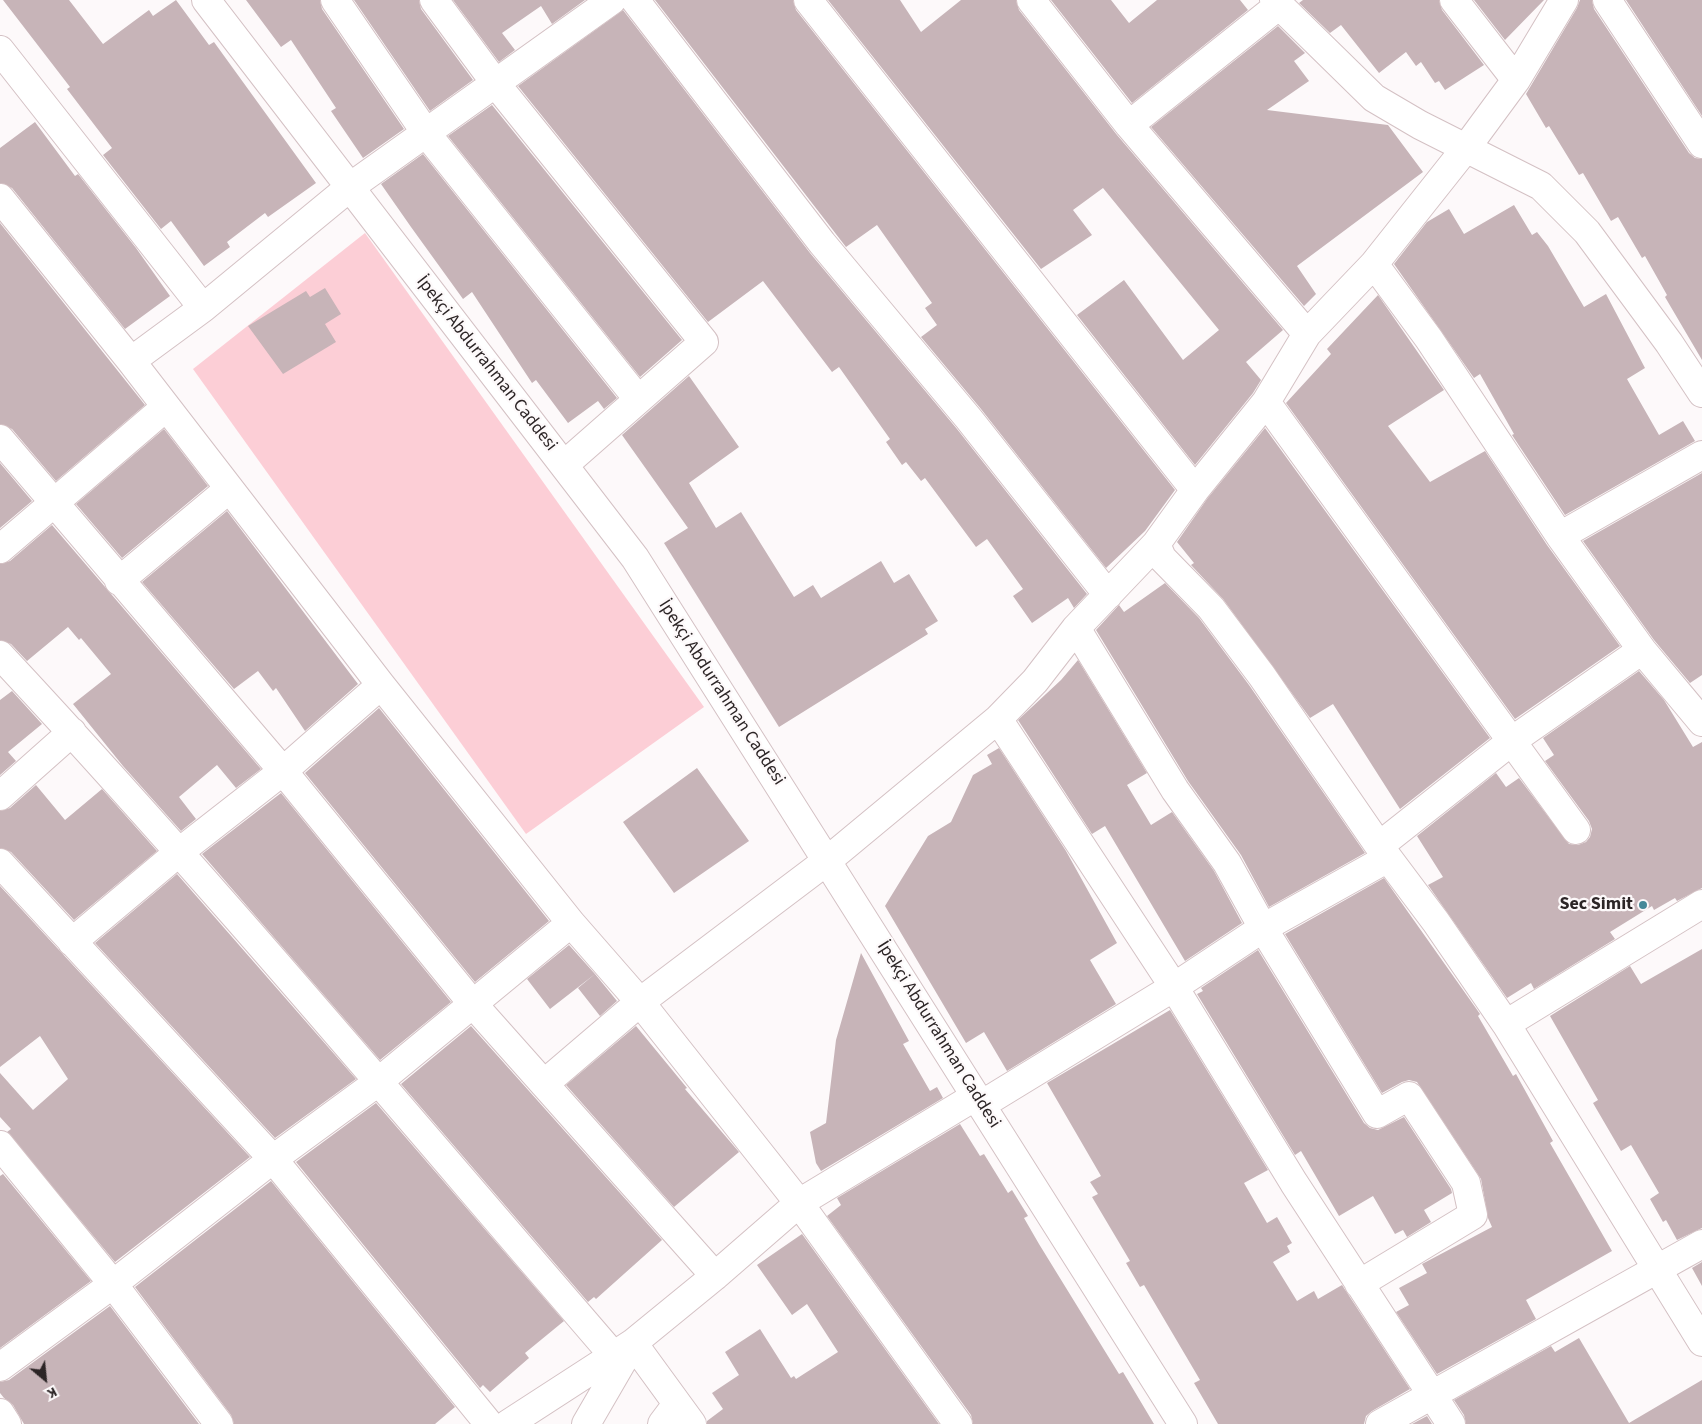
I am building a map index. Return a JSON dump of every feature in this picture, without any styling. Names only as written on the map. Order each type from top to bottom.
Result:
[{"type":"street","name":"İpekçi Abdurrahman Caddesi","points":[[206,0],[635,558],[828,860],[1183,1424]]},
{"type":"street","points":[[335,0],[426,133],[638,399]]},
{"type":"street","points":[[434,0],[496,84],[704,342],[564,465]]},
{"type":"street","points":[[131,361],[202,308],[350,188],[612,0]]},
{"type":"street","points":[[635,0],[822,243],[969,419],[1108,595]]},
{"type":"street","points":[[808,0],[1195,490]]},
{"type":"street","points":[[1031,0],[1129,125],[1307,334]]},
{"type":"street","points":[[1454,0],[1516,80]]},
{"type":"street","points":[[544,1084],[640,1002],[828,860],[998,719],[1035,682],[1076,628],[1156,544],[1195,490],[1266,402],[1307,334],[1374,264],[1466,148],[1516,80],[1564,0]]},
{"type":"street","points":[[1607,0],[1702,144]]},
{"type":"street","points":[[1129,125],[1276,3],[1374,98],[1508,172],[1542,186],[1587,232],[1702,393]]},
{"type":"street","points":[[0,50],[202,308]]},
{"type":"street","points":[[0,198],[131,361],[381,685],[571,923],[640,1002],[798,1203],[958,1424]]},
{"type":"street","points":[[1374,264],[1471,399],[1560,536],[1642,650],[1702,722]]},
{"type":"street","points":[[1266,402],[1513,740],[1576,830]]},
{"type":"street","points":[[0,549],[166,407]]},
{"type":"street","points":[[0,439],[119,581],[283,771],[472,1003],[715,1276]]},
{"type":"street","points":[[1560,536],[1702,456]]},
{"type":"street","points":[[119,581],[229,489]]},
{"type":"street","points":[[1156,544],[1162,558],[1211,608],[1262,676],[1506,1024],[1702,1342]]},
{"type":"street","points":[[1076,628],[1175,790],[1227,863],[1263,928],[1377,1114],[1409,1096],[1466,1183],[1473,1215],[1359,1284]]},
{"type":"street","points":[[508,1424],[623,1349],[715,1276],[798,1203],[1174,987],[1263,928],[1384,852],[1513,740],[1642,650]]},
{"type":"street","points":[[0,655],[72,732],[378,1082],[623,1349],[677,1417]]},
{"type":"street","points":[[72,942],[178,853],[283,771],[381,685]]},
{"type":"street","points":[[998,719],[1174,987],[1359,1284],[1451,1424]]},
{"type":"street","points":[[0,796],[72,732]]},
{"type":"street","points":[[0,863],[273,1159],[489,1424]]},
{"type":"street","points":[[1506,1024],[1702,904]]},
{"type":"street","points":[[0,1367],[113,1284],[273,1159],[378,1082],[571,923]]},
{"type":"street","points":[[0,1145],[113,1284],[219,1424]]},
{"type":"street","points":[[1380,1424],[1702,1244]]},
{"type":"street","points":[[586,1424],[623,1349]]},
{"type":"street","points":[[0,1413],[7,1424]]},
{"type":"shaded area","points":[[365,233],[704,707],[526,834],[193,369]]},
{"type":"building","points":[[3,0],[69,0],[103,44],[149,10],[153,16],[176,0],[209,45],[214,42],[316,183],[268,217],[265,213],[227,242],[230,247],[204,266],[171,221],[161,229],[103,155],[112,148],[67,89],[70,87]]},
{"type":"building","points":[[246,0],[320,0],[322,9],[404,129],[363,158],[331,111],[336,108],[291,40],[281,47]]},
{"type":"building","points":[[354,0],[419,0],[421,9],[473,80],[430,111]]},
{"type":"building","points":[[453,0],[585,0],[552,24],[541,6],[502,33],[515,50],[499,62]]},
{"type":"building","points":[[655,0],[793,0],[796,10],[1175,490],[1145,531],[1106,568],[981,409],[921,337],[937,325],[925,308],[932,303],[877,225],[846,247]]},
{"type":"building","points":[[828,0],[900,0],[921,32],[961,0],[1016,0],[1019,10],[1117,135],[1283,330],[1246,362],[1261,380],[1253,393],[1195,465],[1077,315],[1124,280],[1183,360],[1219,330],[1103,188],[1073,210],[1092,235],[1041,269]]},
{"type":"building","points":[[1051,0],[1111,0],[1129,23],[1157,0],[1240,0],[1248,10],[1132,103]]},
{"type":"building","points":[[1303,0],[1439,0],[1442,10],[1484,65],[1445,90],[1439,81],[1435,83],[1421,62],[1416,66],[1406,52],[1379,73],[1341,25],[1330,33],[1299,3]]},
{"type":"building","points":[[1474,0],[1544,0],[1505,40]]},
{"type":"building","points":[[1580,0],[1592,0],[1594,9],[1689,153],[1695,158],[1702,159],[1702,360],[1665,297],[1667,295],[1645,256],[1642,258],[1618,217],[1611,221],[1583,173],[1579,175],[1549,126],[1546,128],[1526,94]]},
{"type":"building","points":[[1626,0],[1702,0],[1702,116]]},
{"type":"building","points":[[623,10],[810,253],[957,429],[1087,594],[1074,608],[1068,598],[1032,623],[1013,596],[1023,589],[987,539],[976,547],[925,478],[921,481],[906,462],[902,465],[886,442],[890,439],[839,367],[832,372],[763,281],[708,322],[518,86]]},
{"type":"building","points":[[1278,26],[1305,53],[1294,61],[1309,81],[1267,110],[1388,125],[1423,172],[1297,266],[1316,294],[1304,306],[1151,127]]},
{"type":"building","points":[[492,105],[682,340],[640,377],[448,136]]},
{"type":"building","points":[[35,122],[75,176],[78,174],[136,248],[170,296],[125,329],[12,188],[0,183],[0,148]]},
{"type":"building","points":[[423,154],[617,398],[604,409],[598,401],[568,423],[536,380],[532,383],[472,292],[463,299],[411,227],[381,184]]},
{"type":"building","points":[[1514,205],[1532,235],[1537,232],[1548,246],[1584,307],[1606,294],[1645,368],[1627,379],[1659,435],[1683,421],[1695,441],[1565,515],[1512,435],[1514,434],[1480,374],[1474,378],[1394,264],[1427,222],[1449,209],[1464,234]]},
{"type":"building","points":[[0,223],[145,405],[56,481],[12,429],[0,424]]},
{"type":"building","points":[[325,288],[341,314],[325,324],[336,342],[283,374],[248,326],[306,291],[310,297]]},
{"type":"building","points":[[1378,295],[1444,390],[1388,426],[1430,482],[1485,451],[1547,545],[1620,646],[1515,719],[1286,403],[1331,354],[1327,349]]},
{"type":"building","points":[[689,376],[739,447],[689,483],[716,528],[741,512],[794,597],[813,585],[821,598],[881,561],[894,583],[909,574],[938,621],[925,629],[928,634],[779,727],[664,543],[688,528],[622,435]]},
{"type":"building","points":[[1265,428],[1490,738],[1400,809],[1333,704],[1310,718],[1223,599],[1191,565],[1194,563],[1177,542],[1207,499]]},
{"type":"building","points":[[164,429],[208,486],[122,558],[76,504]]},
{"type":"building","points":[[0,463],[32,501],[0,528]]},
{"type":"building","points":[[1702,473],[1702,675],[1690,683],[1654,640],[1583,541]]},
{"type":"building","points":[[227,511],[358,684],[305,731],[276,688],[273,691],[258,671],[234,689],[142,582]]},
{"type":"building","points":[[52,525],[261,769],[236,788],[217,765],[179,797],[196,819],[181,831],[123,766],[73,704],[111,674],[81,638],[79,640],[68,627],[27,661],[11,644],[0,640],[0,564],[10,561]]},
{"type":"building","points":[[1165,583],[1199,618],[1249,685],[1365,853],[1269,907],[1241,855],[1188,781],[1096,630],[1119,605],[1124,612]]},
{"type":"building","points":[[1078,660],[1147,773],[1127,785],[1151,825],[1172,812],[1214,871],[1242,923],[1185,961],[1105,826],[1092,834],[1018,720],[1061,680]]},
{"type":"building","points":[[1639,671],[1664,700],[1693,747],[1702,742],[1702,888],[1677,901],[1675,898],[1654,910],[1652,906],[1610,932],[1615,939],[1534,989],[1531,983],[1507,998],[1428,885],[1443,877],[1417,836],[1496,773],[1506,787],[1519,778],[1569,844],[1578,845],[1586,842],[1590,837],[1592,829],[1589,821],[1545,761],[1554,755],[1543,738]]},
{"type":"building","points":[[12,691],[42,724],[8,752],[16,761],[0,775],[0,700]]},
{"type":"building","points":[[379,708],[549,921],[475,982],[305,773]]},
{"type":"building","points":[[999,748],[1066,851],[1117,943],[1090,960],[1116,1004],[1007,1071],[984,1032],[966,1043],[885,906],[928,836],[951,822],[973,775],[992,764],[987,755]]},
{"type":"building","points":[[697,768],[749,841],[674,893],[623,822]]},
{"type":"building","points":[[36,785],[65,820],[102,789],[157,851],[74,920],[11,852],[0,848],[0,811],[10,808]]},
{"type":"building","points":[[281,793],[451,1002],[380,1060],[202,854]]},
{"type":"building","points":[[177,874],[356,1079],[275,1138],[95,943]]},
{"type":"building","points":[[1384,878],[1480,1014],[1478,1016],[1513,1076],[1516,1074],[1553,1141],[1550,1143],[1612,1251],[1526,1300],[1536,1319],[1437,1374],[1396,1312],[1409,1305],[1399,1288],[1427,1273],[1422,1264],[1492,1227],[1488,1218],[1481,1179],[1417,1082],[1409,1080],[1402,1082],[1382,1093],[1285,934]]},
{"type":"building","points":[[0,886],[250,1157],[115,1262],[7,1132],[11,1129],[0,1117],[0,1073],[33,1110],[68,1079],[40,1036],[0,1067]]},
{"type":"building","points":[[569,945],[595,974],[550,1009],[527,979]]},
{"type":"building","points":[[1702,949],[1702,1228],[1677,1240],[1666,1220],[1663,1222],[1650,1199],[1659,1193],[1631,1145],[1621,1151],[1593,1103],[1598,1100],[1550,1016],[1630,966],[1641,984]]},
{"type":"building","points":[[1258,950],[1364,1123],[1370,1128],[1378,1130],[1404,1117],[1451,1189],[1452,1193],[1424,1210],[1431,1222],[1407,1237],[1403,1230],[1395,1234],[1373,1196],[1339,1216],[1301,1151],[1295,1155],[1197,994],[1203,991],[1201,988]]},
{"type":"building","points":[[861,953],[909,1041],[903,1044],[930,1091],[937,1087],[943,1098],[821,1171],[816,1163],[810,1132],[826,1123],[836,1040]]},
{"type":"building","points":[[595,974],[617,1001],[600,1016],[578,988]]},
{"type":"building","points":[[1170,1010],[1268,1170],[1244,1183],[1267,1223],[1277,1217],[1292,1243],[1287,1246],[1290,1252],[1273,1262],[1297,1301],[1314,1291],[1318,1299],[1342,1285],[1410,1389],[1372,1411],[1366,1416],[1364,1424],[1218,1424],[1194,1383],[1200,1380],[1144,1285],[1140,1287],[1126,1263],[1130,1261],[1092,1197],[1098,1194],[1090,1182],[1101,1176],[1047,1083]]},
{"type":"building","points":[[471,1026],[662,1240],[596,1299],[594,1297],[588,1302],[401,1084]]},
{"type":"building","points":[[636,1026],[687,1088],[685,1089],[739,1152],[674,1207],[566,1085]]},
{"type":"building","points":[[376,1103],[564,1321],[525,1353],[529,1358],[490,1392],[483,1385],[480,1388],[296,1162]]},
{"type":"building","points":[[960,1124],[980,1156],[984,1154],[1008,1193],[1012,1190],[1028,1216],[1024,1218],[1039,1244],[1119,1374],[1123,1372],[1154,1424],[973,1424],[971,1415],[827,1216],[841,1205],[837,1198]]},
{"type":"building","points":[[3,1174],[91,1281],[0,1348],[0,1176]]},
{"type":"building","points":[[271,1181],[455,1407],[435,1424],[234,1424],[231,1415],[135,1287]]},
{"type":"building","points":[[802,1234],[939,1424],[707,1424],[707,1421],[723,1409],[712,1393],[739,1375],[725,1352],[760,1329],[791,1378],[794,1376],[796,1379],[838,1352],[807,1304],[792,1315],[757,1265]]},
{"type":"building","points":[[1702,1262],[1702,1286],[1692,1268]]},
{"type":"building","points":[[110,1306],[199,1424],[24,1424],[13,1405],[0,1393],[0,1382],[9,1380]]},
{"type":"building","points":[[1579,1338],[1629,1423],[1702,1380],[1702,1424],[1466,1424],[1464,1415],[1454,1400],[1551,1346],[1555,1352]]},
{"type":"building","points":[[1427,1416],[1432,1424],[1412,1424]]},
{"type":"place","name":"Sec Simit","points":[[1643,905]]}]
